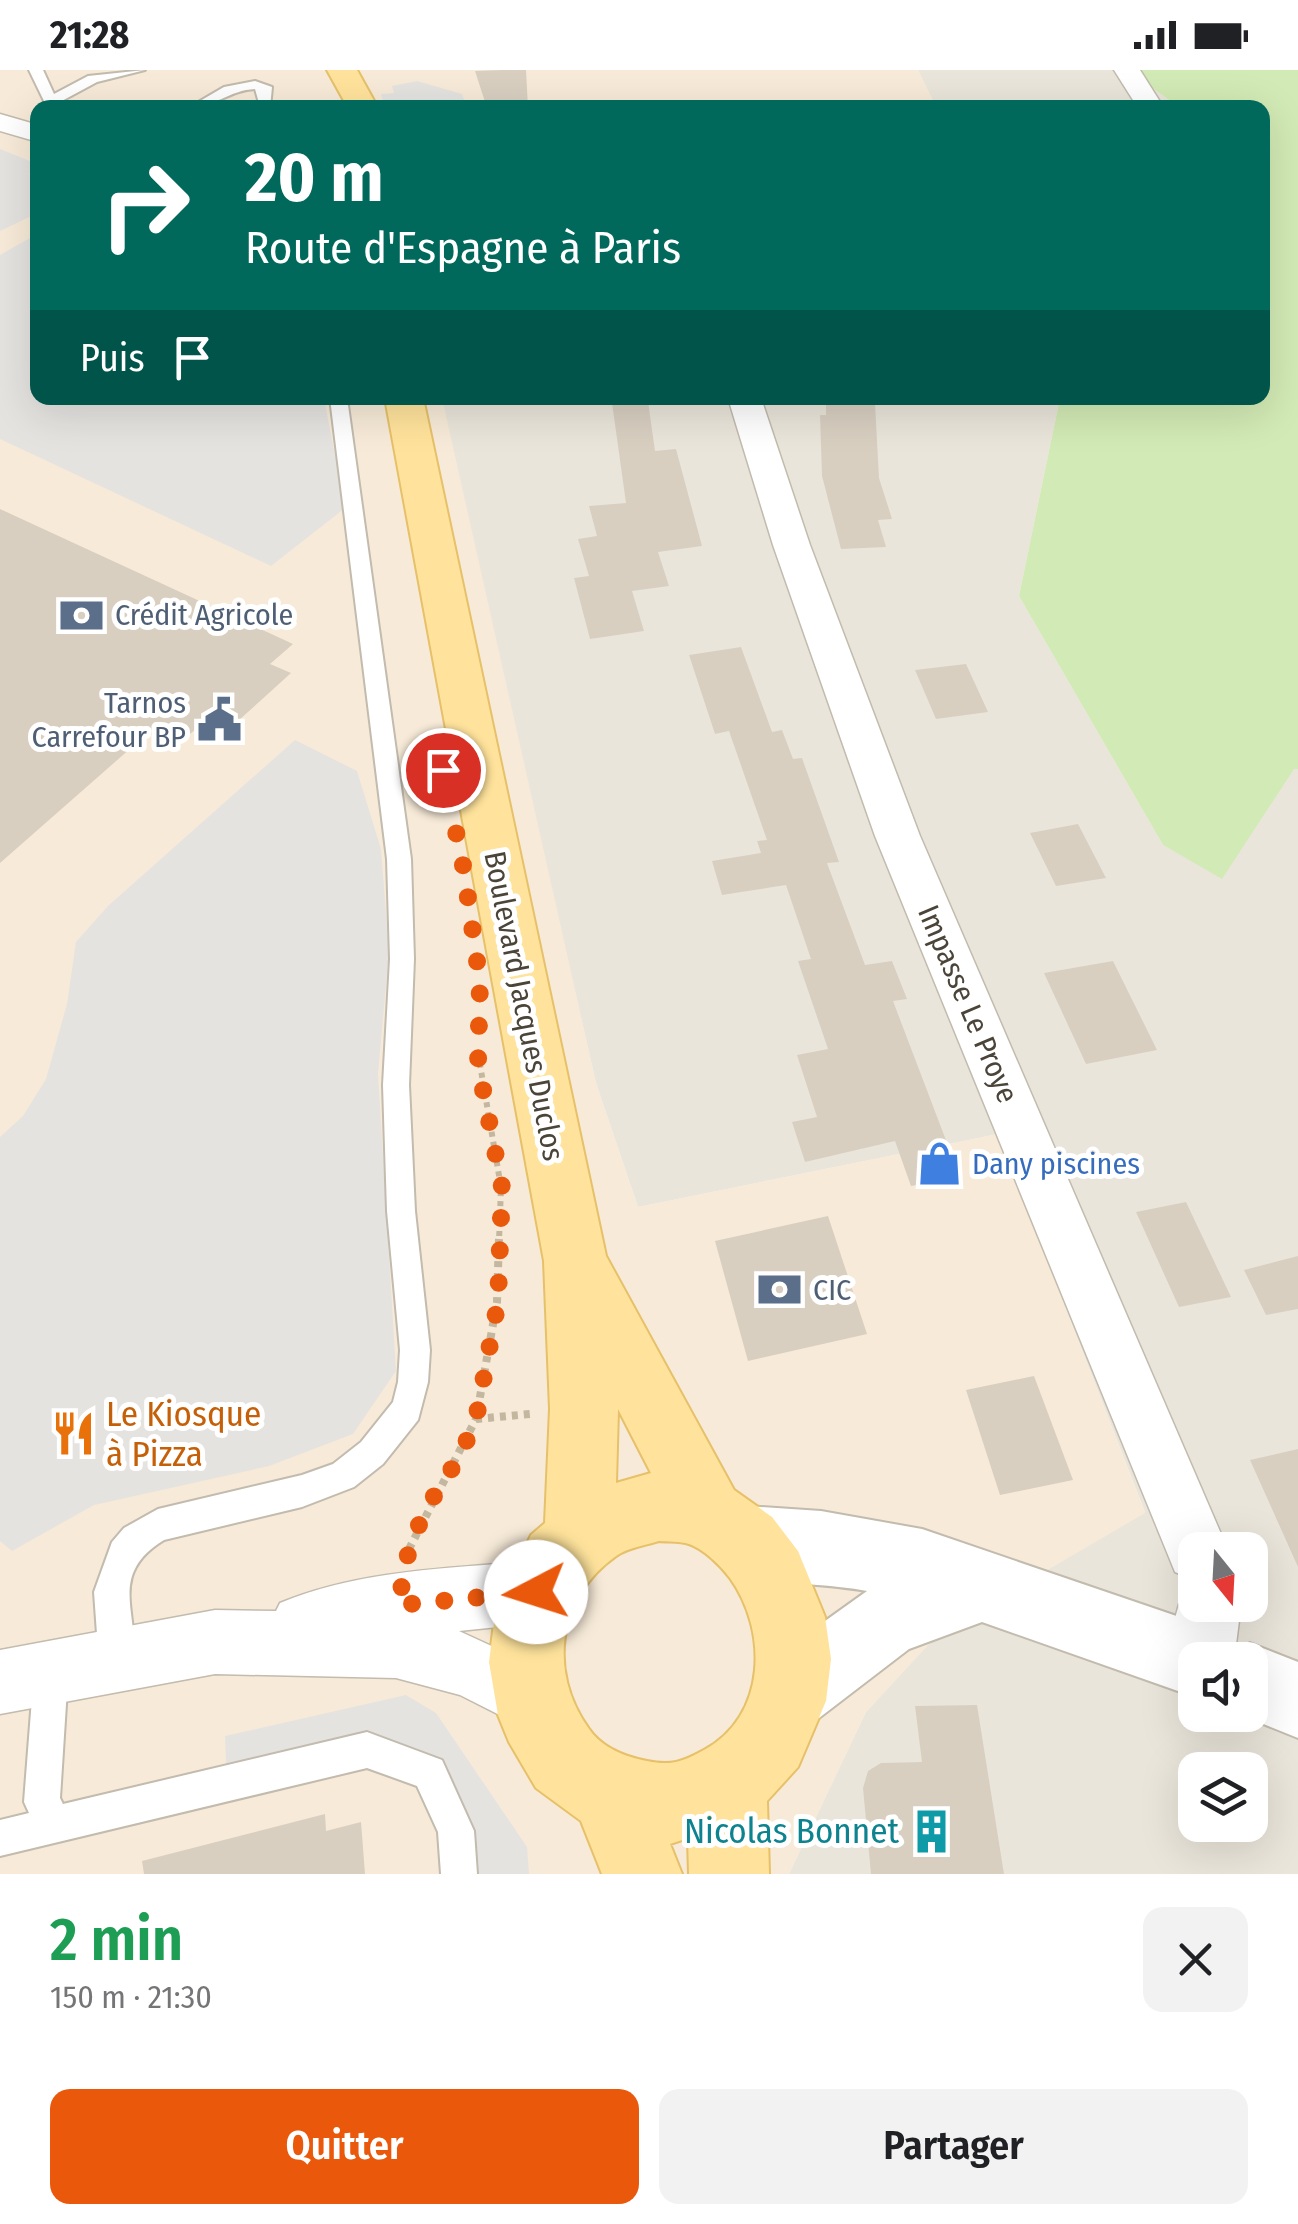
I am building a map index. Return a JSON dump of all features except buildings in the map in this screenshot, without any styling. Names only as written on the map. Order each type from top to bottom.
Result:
[{"type":"main road","points":[[338,70],[340,100]]},
{"type":"main road","points":[[338,70],[359,100]]},
{"type":"main road","name":"Boulevard Jacques Duclos","points":[[405,405],[576,1261],[584,1409],[580,1533]]},
{"type":"main road","name":"Boulevard Jacques Duclos","points":[[576,1261],[728,1528]]},
{"type":"main road","points":[[659,1506],[728,1528],[769,1567],[792,1622],[792,1691],[781,1723],[758,1758],[727,1784],[670,1805],[610,1795],[574,1772],[547,1738],[529,1697],[524,1661],[527,1626],[536,1592],[554,1560],[580,1533],[638,1508],[659,1506]]},
{"type":"main road","points":[[727,1784],[729,1874]]},
{"type":"main road","points":[[610,1795],[642,1874]]},
{"type":"street","points":[[1127,70],[1147,100]]},
{"type":"street","points":[[0,122],[30,131]]},
{"type":"street","name":"Impasse Le Proye","points":[[746,405],[814,618],[873,779],[1189,1532]]},
{"type":"street","points":[[760,449],[770,405]]},
{"type":"street","points":[[728,1528],[922,1564],[979,1587],[1178,1653]]},
{"type":"street","points":[[792,1691],[886,1620],[979,1587]]},
{"type":"street","points":[[25,1677],[220,1643],[398,1605],[536,1592]]},
{"type":"street","points":[[220,1643],[396,1646],[470,1666],[529,1697]]},
{"type":"street","points":[[1268,1688],[1298,1700]]},
{"type":"lane","points":[[36,70],[49,100]]},
{"type":"lane","points":[[58,100],[93,79],[138,70]]},
{"type":"lane","points":[[260,70],[266,100]]},
{"type":"lane","points":[[338,70],[347,100]]},
{"type":"lane","points":[[211,100],[236,87],[265,87],[279,75]]},
{"type":"lane","points":[[116,1662],[111,1592],[123,1553],[135,1539],[158,1525],[302,1491],[343,1476],[372,1453],[408,1409],[413,1382],[416,1350],[401,1212],[396,1085],[402,959],[398,859],[339,405]]},
{"type":"lane","points":[[25,1677],[42,1802],[55,1824]]},
{"type":"lane","points":[[0,1838],[367,1750],[429,1773],[456,1830],[458,1874]]},
{"type":"path","points":[[398,1605],[410,1544],[429,1504],[460,1456],[476,1419],[498,1302],[502,1187],[478,1048]]},
{"type":"shaded area","points":[[0,70],[918,70],[933,100],[30,100],[30,405],[444,405],[596,1083],[638,1207],[998,1134],[1145,1513],[938,1634],[866,1712],[789,1874],[0,1874]]},
{"type":"shaded area","points":[[918,70],[1127,70],[1169,100],[933,100]]},
{"type":"shaded area","points":[[417,81],[462,94],[464,100],[383,100],[381,94],[394,93],[392,86]]},
{"type":"shaded area","points":[[0,149],[30,161],[30,217],[0,231]]},
{"type":"shaded area","points":[[30,238],[30,405],[325,405],[345,508],[271,566],[0,439],[0,255]]},
{"type":"shaded area","points":[[443,405],[1059,405],[1019,596],[1163,845],[1222,878],[1294,768],[1298,769],[1298,1874],[789,1874],[866,1712],[938,1634],[1145,1512],[998,1134],[638,1207],[596,1083]]},
{"type":"shaded area","points":[[295,740],[357,771],[381,849],[389,952],[378,1074],[396,1371],[353,1434],[269,1466],[94,1505],[12,1551],[0,1541],[0,1137],[23,1116],[46,1079],[67,1004],[76,942],[108,906]]},
{"type":"shaded area","points":[[406,1695],[436,1713],[527,1847],[529,1874],[459,1874],[429,1773],[367,1750],[227,1785],[225,1736]]},
{"type":"green space","points":[[1127,70],[1298,70],[1298,769],[1294,769],[1222,879],[1163,845],[1019,596],[1059,405],[1270,405],[1270,100],[1169,100]]},
{"type":"place","name":"Crédit Agricole","points":[[82,615]]},
{"type":"place","name":"Tarnos Carrefour BP","points":[[219,720]]},
{"type":"place","name":"Dany piscines","points":[[939,1164]]},
{"type":"place","name":"CIC","points":[[780,1290]]},
{"type":"place","name":"Le Kiosque à Pizza","points":[[73,1434]]},
{"type":"place","name":"Nicolas Bonnet","points":[[932,1831]]},
{"type":"route","points":[[443,770],[464,870],[480,982],[478,1064],[502,1187],[498,1302],[476,1419],[460,1456],[429,1504],[410,1544],[398,1605],[536,1592]]}]
